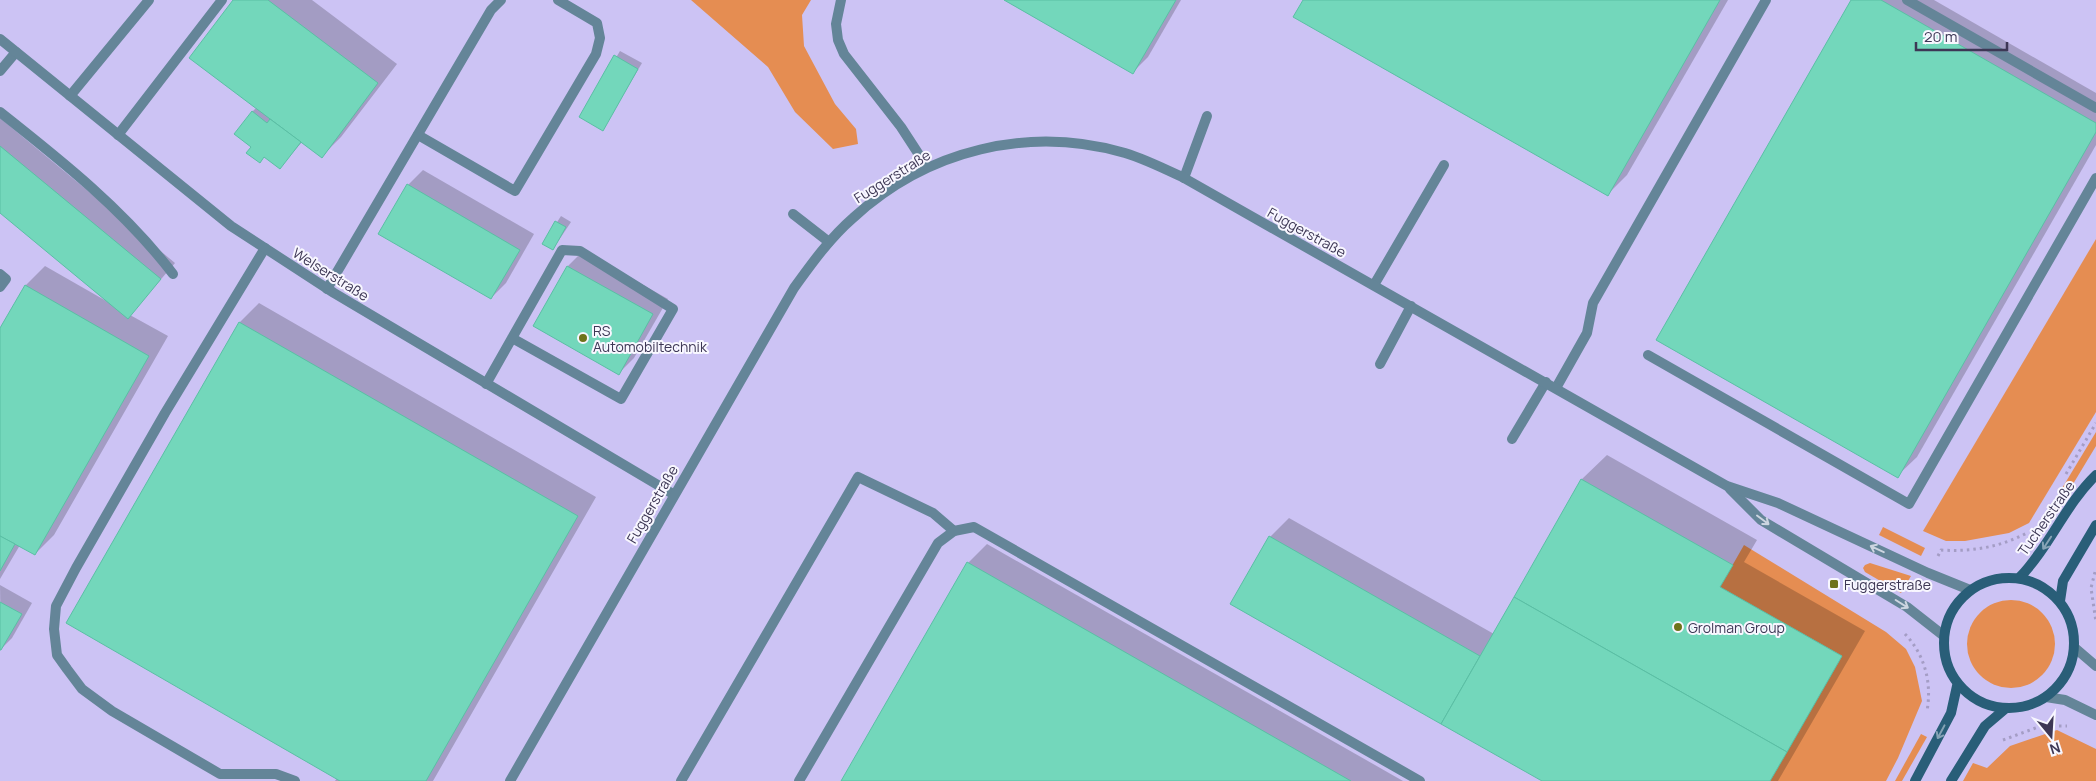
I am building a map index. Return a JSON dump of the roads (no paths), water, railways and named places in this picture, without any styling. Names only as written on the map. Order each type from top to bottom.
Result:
[{"type":"main road","name":"Tucherstraße","points":[[2020,577],[2033,564],[2080,491],[2096,475]]},
{"type":"main road","points":[[2060,601],[2063,582],[2096,525]]},
{"type":"main road","points":[[2020,577],[2046,589],[2060,601],[2075,632],[2075,648],[2071,667],[2062,683],[2046,698],[2026,707],[2005,709],[1982,705],[1957,686],[1947,664],[1944,636],[1952,610],[1970,590],[1996,579],[2020,577]]},
{"type":"main road","points":[[1915,781],[1950,713],[1957,686]]},
{"type":"main road","points":[[1951,781],[1985,726],[2005,709]]},
{"type":"street","points":[[70,96],[149,0]]},
{"type":"street","points":[[118,135],[222,0]]},
{"type":"street","points":[[327,289],[491,10],[500,0]]},
{"type":"street","points":[[418,135],[515,191],[596,54],[600,38],[597,23],[558,0]]},
{"type":"street","points":[[841,0],[836,24],[838,40],[844,54],[901,127],[927,167]]},
{"type":"street","points":[[1556,388],[1587,333],[1593,302],[1766,0]]},
{"type":"street","points":[[1907,0],[2096,108]]},
{"type":"street","name":"Welserstraße","points":[[0,39],[231,226],[327,289],[673,494]]},
{"type":"street","points":[[0,71],[16,52]]},
{"type":"street","points":[[0,112],[72,169],[157,253],[173,274]]},
{"type":"street","points":[[1184,178],[1207,116]]},
{"type":"street","name":"Fuggerstraße","points":[[510,781],[673,494],[794,288],[829,242],[853,217],[878,198],[927,167],[964,152],[1025,142],[1078,144],[1125,153],[1184,178],[1728,486],[1778,503],[1928,573],[1970,590]]},
{"type":"street","points":[[1374,285],[1444,165]]},
{"type":"street","points":[[1648,355],[1909,504],[2096,178]]},
{"type":"street","points":[[794,214],[829,242]]},
{"type":"street","points":[[265,248],[165,413],[76,568],[56,606],[54,629],[57,655],[82,689],[112,711],[220,774],[276,774],[295,781]]},
{"type":"street","points":[[486,384],[512,338],[562,250],[580,251],[673,309],[621,399],[512,338]]},
{"type":"street","points":[[0,274],[6,279],[0,287]]},
{"type":"street","points":[[1380,364],[1411,306]]},
{"type":"street","points":[[1512,439],[1546,382]]},
{"type":"street","points":[[680,781],[858,477],[933,513],[954,531]]},
{"type":"street","name":"Fuggerstraße","points":[[1728,486],[1762,520],[1906,607],[1944,636]]},
{"type":"street","points":[[799,781],[938,543],[954,531],[974,527],[1420,781]]},
{"type":"street","points":[[2075,648],[2096,666]]},
{"type":"street","points":[[2046,698],[2065,700],[2094,714]]},
{"type":"place","name":"RS Automobiltechnik","points":[[583,338]]},
{"type":"place","name":"Fuggerstraße","points":[[1834,584]]},
{"type":"place","name":"Grolman Group","points":[[1678,627]]}]
